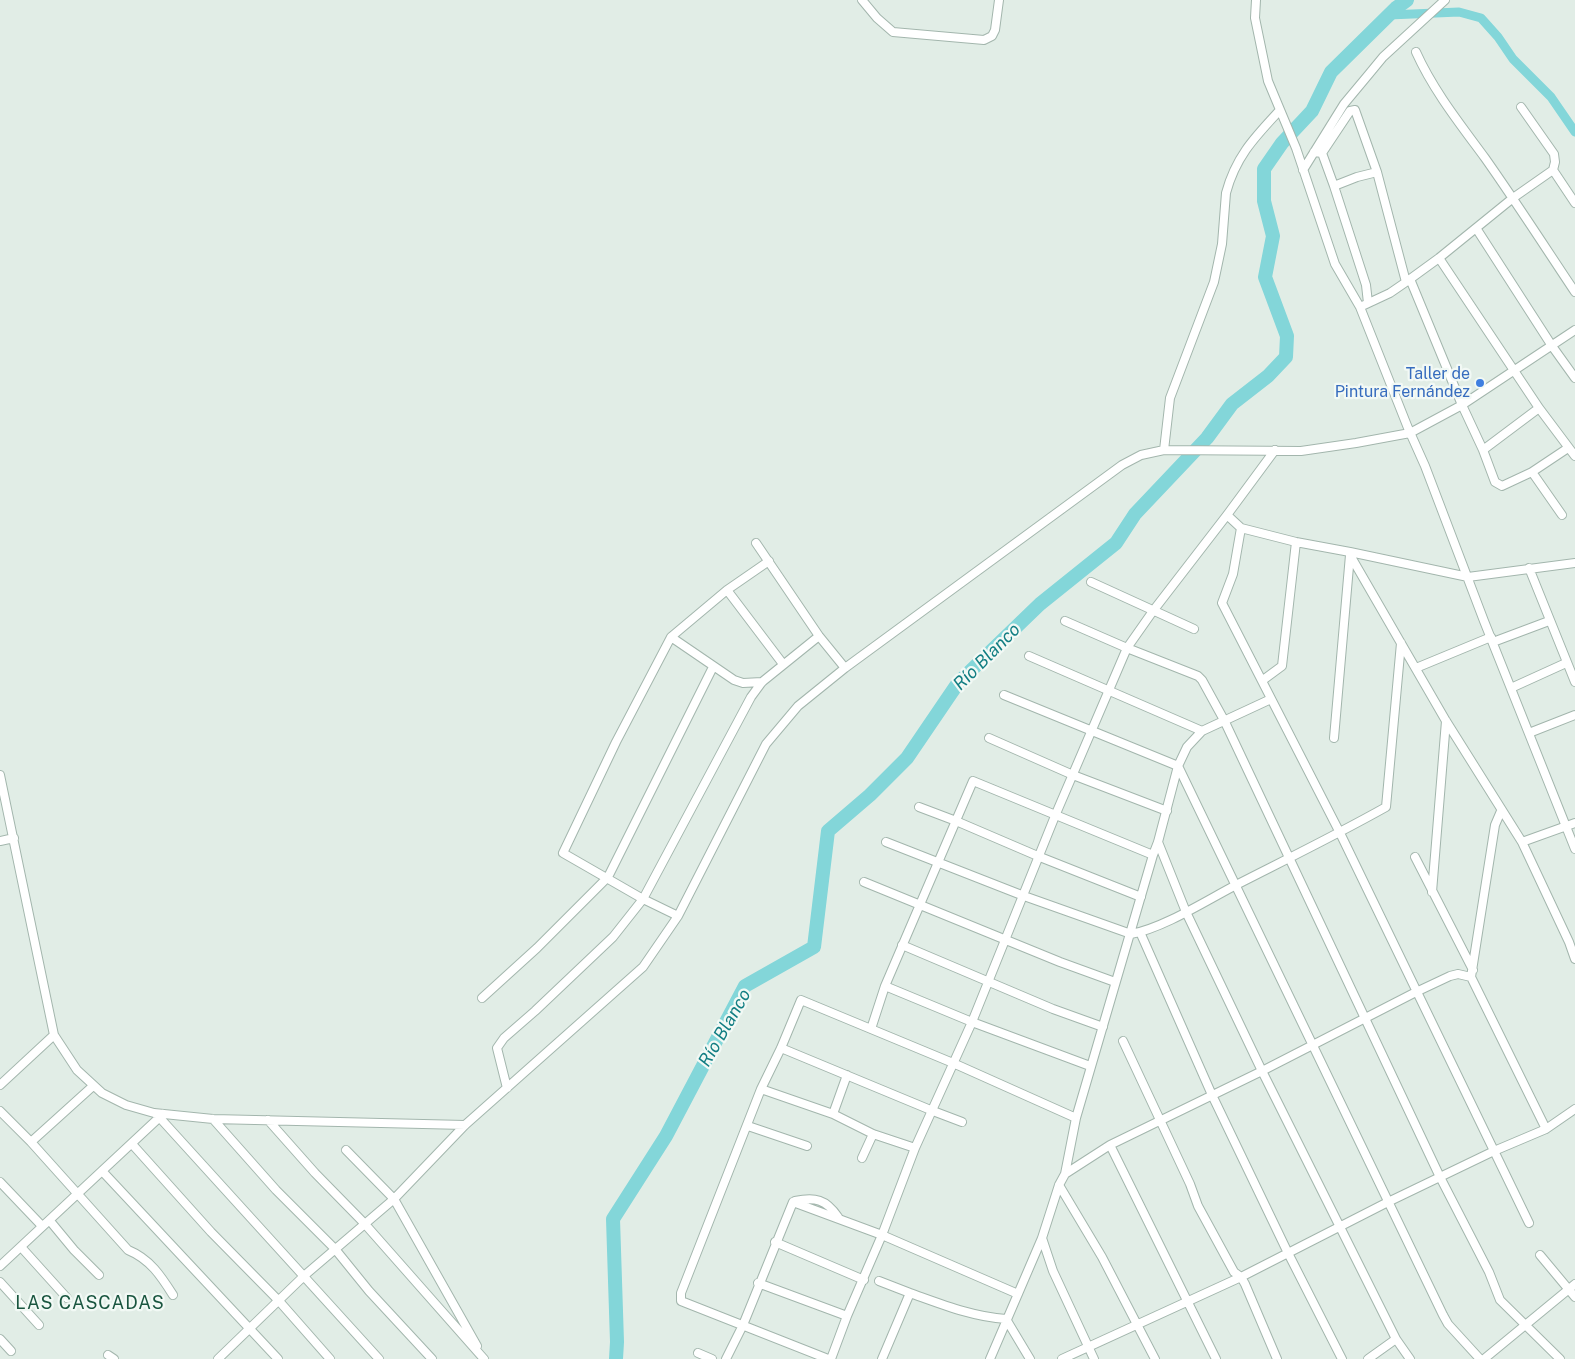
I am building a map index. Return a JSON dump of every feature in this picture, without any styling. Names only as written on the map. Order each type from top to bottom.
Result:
[{"type":"street","points":[[862,0],[877,18],[893,32],[984,40],[992,36],[995,30],[999,0]]},
{"type":"street","points":[[1256,0],[1255,18],[1268,81],[1296,148],[1335,264],[1360,307],[1410,433],[1426,466],[1575,849]]},
{"type":"street","points":[[1318,153],[1344,104],[1383,57],[1442,2]]},
{"type":"street","points":[[1416,52],[1422,66],[1440,94],[1513,198],[1575,292]]},
{"type":"street","points":[[1360,307],[1390,293],[1439,258],[1513,198],[1553,170],[1554,154],[1521,107]]},
{"type":"street","points":[[1303,170],[1350,111],[1354,110],[1377,172],[1408,280],[1483,450],[1495,482],[1502,486],[1532,472],[1568,448]]},
{"type":"street","points":[[1164,450],[1170,398],[1214,282],[1222,244],[1228,186],[1239,160],[1248,145],[1281,114]]},
{"type":"street","points":[[1318,153],[1334,186],[1366,285],[1368,303]]},
{"type":"street","points":[[1553,170],[1575,204]]},
{"type":"street","points":[[1334,186],[1377,172]]},
{"type":"street","points":[[1476,228],[1552,346],[1575,378]]},
{"type":"street","points":[[1439,258],[1539,408],[1575,456]]},
{"type":"street","points":[[223,1358],[250,1328],[305,1275],[394,1199],[466,1125],[643,967],[678,916],[766,744],[798,706],[845,668],[1122,465],[1141,455],[1164,450],[1300,451],[1410,433],[1462,405],[1575,330]]},
{"type":"street","points":[[1483,450],[1539,408]]},
{"type":"street","points":[[1076,1118],[953,1063],[801,1000],[782,1048],[761,1089],[681,1293],[681,1301],[829,1359],[864,1280],[915,1148],[933,1111],[953,1063],[972,1022],[1055,816],[1127,648],[1275,450]]},
{"type":"street","points":[[1532,472],[1562,515]]},
{"type":"street","points":[[1227,515],[1241,528],[1296,542],[1468,577],[1575,563]]},
{"type":"street","points":[[1241,528],[1233,574],[1222,603],[1340,833],[1529,1223]]},
{"type":"street","points":[[1263,680],[1282,666],[1296,542]]},
{"type":"street","points":[[756,543],[819,636],[845,668]]},
{"type":"street","points":[[1350,553],[1446,721],[1522,842],[1569,942],[1575,960]]},
{"type":"street","points":[[1334,738],[1350,553]]},
{"type":"street","points":[[678,916],[644,899],[563,852],[616,742],[671,637],[727,590],[769,561]]},
{"type":"street","points":[[1529,568],[1575,682]]},
{"type":"street","points":[[1090,582],[1194,629]]},
{"type":"street","points":[[727,590],[783,664]]},
{"type":"street","points":[[1065,621],[1198,676],[1202,680],[1224,720],[1440,1177],[1489,1272],[1500,1300],[1560,1359]]},
{"type":"street","points":[[1416,668],[1492,639],[1549,621]]},
{"type":"street","points":[[507,1088],[497,1048],[504,1038],[541,1006],[613,937],[644,899],[747,705],[762,682],[819,636]]},
{"type":"street","points":[[671,637],[734,680],[743,683],[762,682]]},
{"type":"street","points":[[886,842],[1024,896],[1131,934],[1140,932],[1186,912],[1340,833],[1386,807],[1401,643]]},
{"type":"street","points":[[1029,656],[1202,731]]},
{"type":"street","points":[[1511,688],[1566,663]]},
{"type":"street","points":[[482,998],[537,948],[608,877],[713,667]]},
{"type":"street","points":[[1004,695],[1178,766],[1448,1324],[1482,1359],[1526,1326],[1575,1284]]},
{"type":"street","points":[[990,1359],[1035,1256],[1059,1184],[1065,1174],[1076,1118],[1090,1066],[1158,842],[1178,766],[1187,747],[1202,731],[1271,699]]},
{"type":"street","points":[[1529,733],[1575,715]]},
{"type":"street","points":[[1432,892],[1446,721]]},
{"type":"street","points":[[989,738],[1073,775],[1167,811]]},
{"type":"street","points":[[0,775],[54,1035],[77,1070],[102,1093],[126,1105],[162,1116],[466,1125]]},
{"type":"street","points":[[870,1028],[902,945],[973,781],[1153,855]]},
{"type":"street","points":[[919,807],[1141,897]]},
{"type":"street","points":[[1472,974],[1495,825],[1501,811]]},
{"type":"street","points":[[1522,842],[1575,823]]},
{"type":"street","points":[[0,841],[14,838]]},
{"type":"street","points":[[1158,842],[1186,912],[1262,1071],[1396,1339],[1410,1359]]},
{"type":"street","points":[[1415,857],[1546,1129]]},
{"type":"street","points":[[864,882],[1005,940],[1116,982]]},
{"type":"street","points":[[1140,932],[1212,1095],[1288,1253],[1342,1359]]},
{"type":"street","points":[[902,945],[1053,1009],[1103,1027]]},
{"type":"street","points":[[1065,1174],[1110,1145],[1262,1071],[1416,992],[1450,976],[1472,974]]},
{"type":"street","points":[[885,986],[972,1022],[1090,1066]]},
{"type":"street","points":[[0,1085],[54,1035]]},
{"type":"street","points":[[1123,1041],[1190,1184],[1198,1206],[1234,1272],[1241,1277],[1277,1359]]},
{"type":"street","points":[[782,1048],[962,1122]]},
{"type":"street","points":[[833,1114],[847,1075]]},
{"type":"street","points":[[30,1142],[93,1086]]},
{"type":"street","points":[[761,1089],[833,1114],[873,1134],[915,1148]]},
{"type":"street","points":[[1062,1359],[1241,1277],[1388,1202],[1494,1151],[1546,1129],[1575,1109]]},
{"type":"street","points":[[0,1111],[128,1250],[145,1258],[174,1295]]},
{"type":"street","points":[[0,1266],[162,1116]]},
{"type":"street","points":[[162,1116],[379,1359]]},
{"type":"street","points":[[213,1119],[276,1190],[335,1249],[369,1291],[432,1359]]},
{"type":"street","points":[[268,1120],[364,1223],[484,1359]]},
{"type":"street","points":[[748,1126],[807,1146]]},
{"type":"street","points":[[862,1158],[873,1134]]},
{"type":"street","points":[[132,1144],[211,1232],[279,1301],[330,1359]]},
{"type":"street","points":[[1110,1145],[1216,1359]]},
{"type":"street","points":[[346,1150],[394,1199],[484,1359]]},
{"type":"street","points":[[103,1172],[278,1359]]},
{"type":"street","points":[[0,1182],[42,1226]]},
{"type":"street","points":[[1059,1184],[1102,1257],[1154,1359]]},
{"type":"street","points":[[726,1359],[743,1325],[758,1283],[793,1202],[882,1234],[1018,1294]]},
{"type":"street","points":[[50,1220],[74,1250],[98,1275]]},
{"type":"street","points":[[1042,1238],[1053,1271],[1094,1359]]},
{"type":"street","points":[[775,1242],[864,1280]]},
{"type":"street","points":[[21,1248],[67,1298]]},
{"type":"street","points":[[0,1253],[7,1260]]},
{"type":"street","points":[[1540,1255],[1575,1297]]},
{"type":"street","points":[[1035,1256],[1049,1258]]},
{"type":"street","points":[[879,1281],[910,1294],[969,1313],[1006,1319]]},
{"type":"street","points":[[0,1282],[39,1325]]},
{"type":"street","points":[[758,1283],[847,1316]]},
{"type":"street","points":[[882,1359],[910,1294]]},
{"type":"street","points":[[1006,1319],[1030,1359]]},
{"type":"street","points":[[0,1339],[11,1351]]},
{"type":"street","points":[[1368,1359],[1396,1339]]},
{"type":"street","points":[[698,1353],[712,1359]]},
{"type":"waterway","name":"Río Blanco","points":[[616,1359],[613,1219],[666,1136],[745,986],[814,947],[828,831],[870,795],[907,758],[958,683],[1040,604],[1116,543],[1135,514],[1207,438],[1232,404],[1268,376],[1286,357],[1287,336],[1265,277],[1273,236],[1264,201],[1264,169],[1282,143],[1312,111],[1331,72],[1396,8],[1407,0]]},
{"type":"waterway","points":[[1389,15],[1459,12],[1481,18],[1498,37],[1513,59],[1551,97],[1575,132]]},
{"type":"place","name":"Taller de Pintura Fernández","points":[[1480,383]]},
{"type":"district","name":"LAS CASCADAS","points":[[90,1303]]}]
